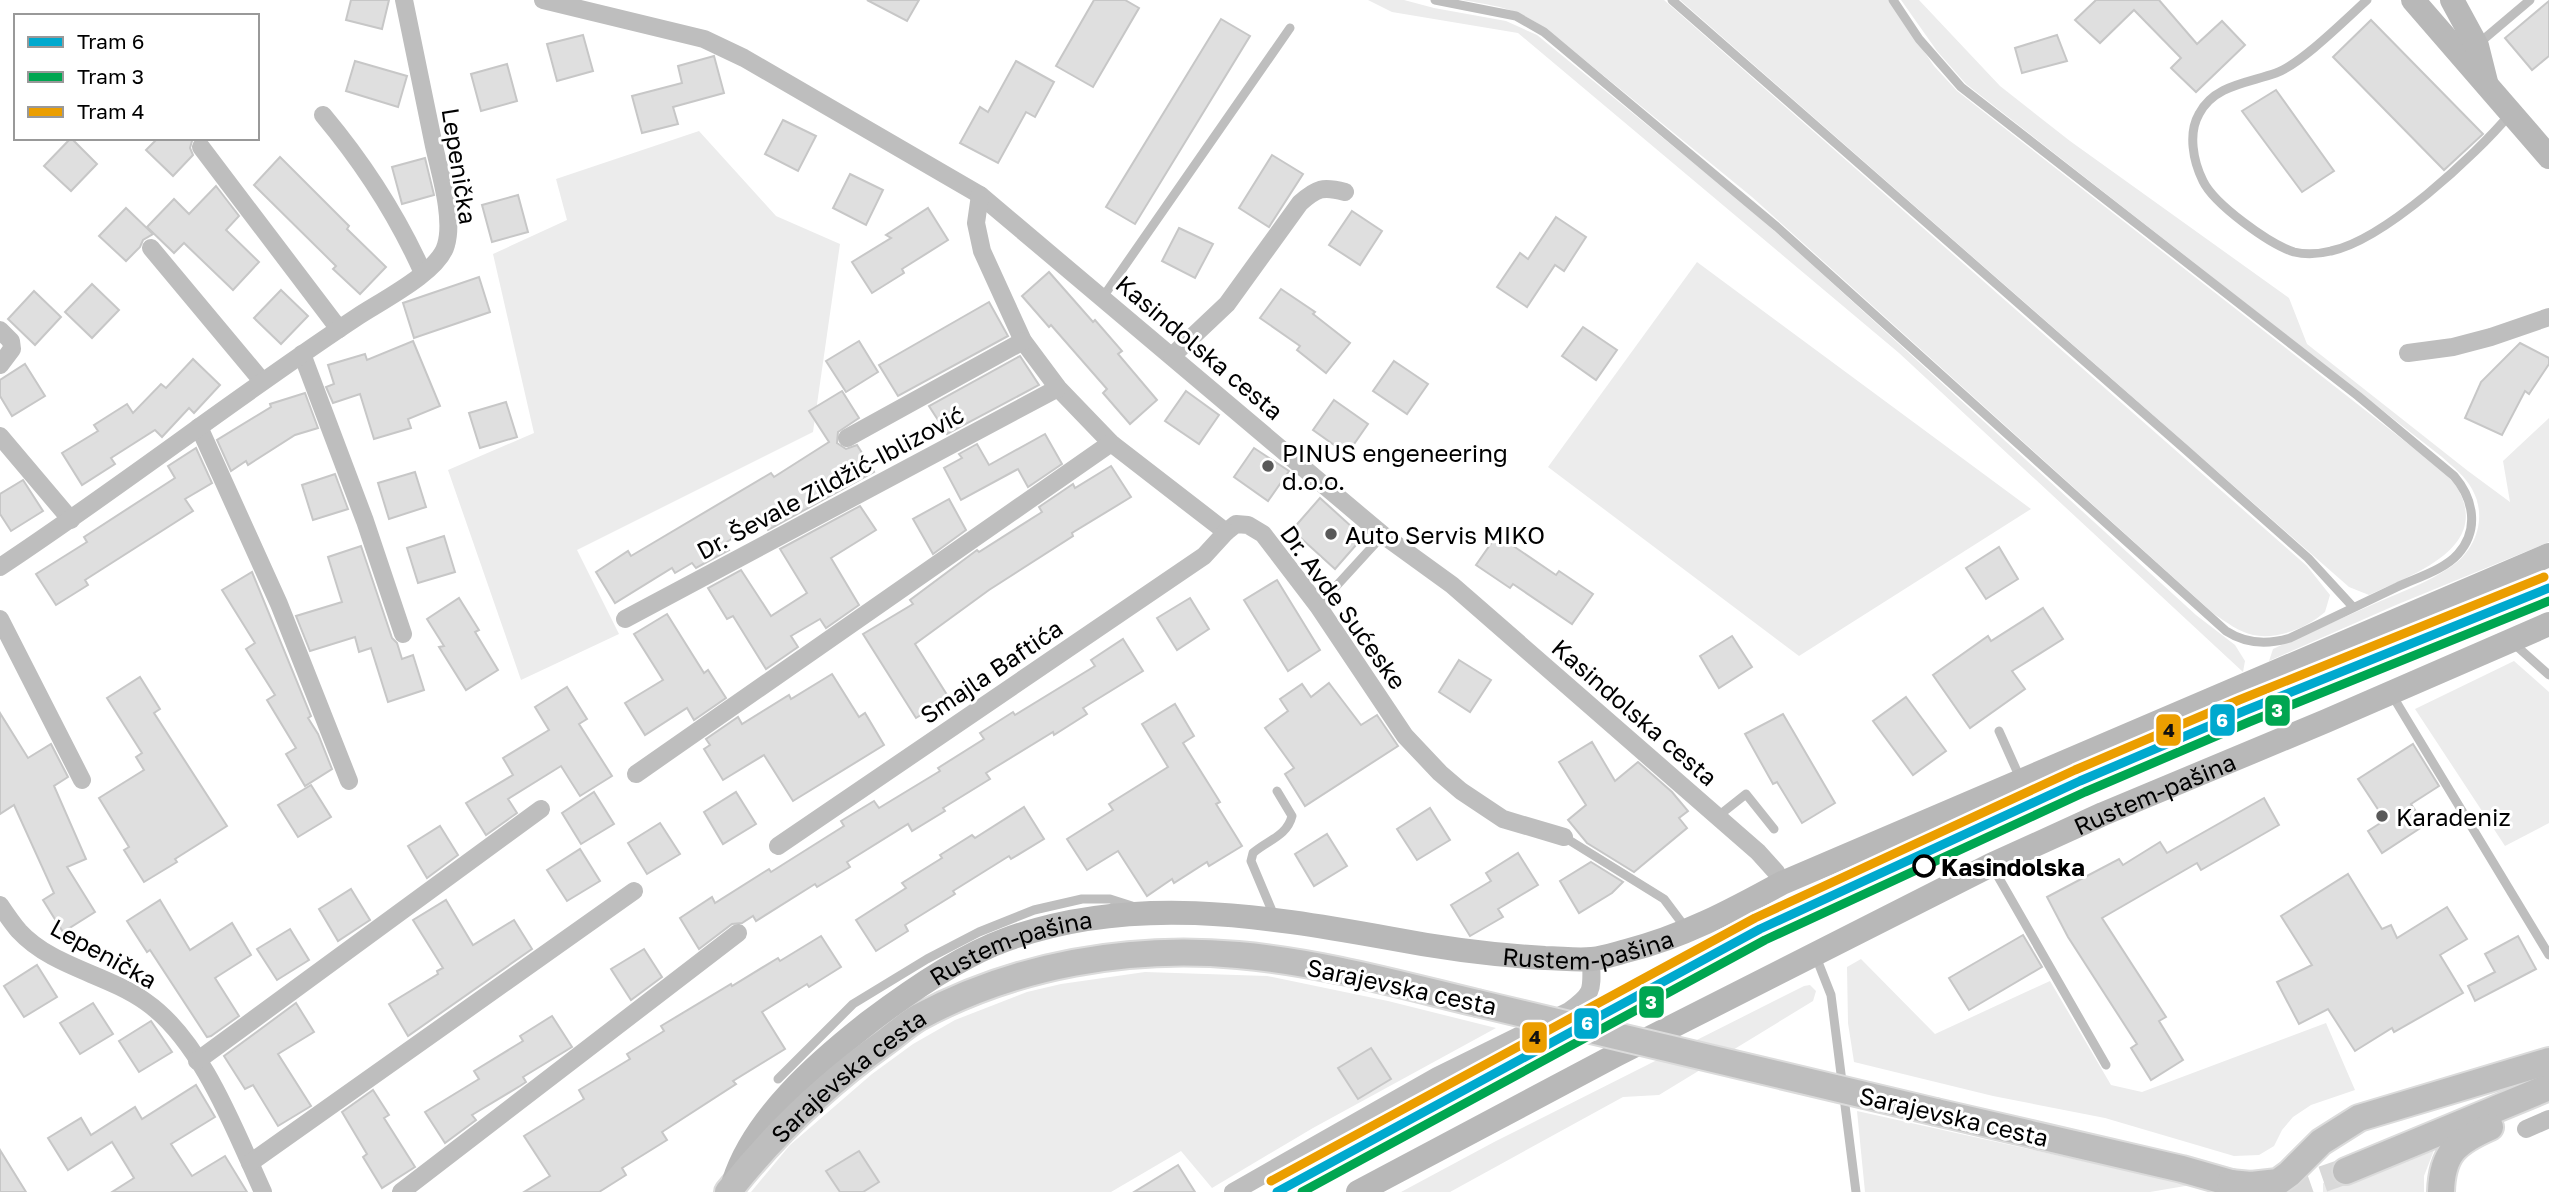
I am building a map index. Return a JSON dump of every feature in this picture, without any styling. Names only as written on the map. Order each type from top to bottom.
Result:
[{"type":"main road","points":[[2413,0],[2549,157]]},
{"type":"main road","points":[[2452,0],[2477,46],[2487,86]]},
{"type":"main road","name":"Rustem-pašina","points":[[730,1190],[749,1144],[803,1080],[856,1032],[909,993],[1002,941],[1040,929],[1094,918],[1138,913],[1228,913],[1460,952],[1591,960],[1668,940],[1782,883],[2549,555]]},
{"type":"main road","name":"Rustem-pašina","points":[[1358,1192],[1465,1133],[1991,865],[2092,819],[2549,624]]},
{"type":"main road","name":"Sarajevska cesta","points":[[730,1190],[807,1105],[857,1061],[918,1018],[1005,979],[1053,967],[1108,958],[1169,953],[1238,955],[1320,966],[2182,1169],[2260,1192]]},
{"type":"main road","points":[[2230,1183],[2251,1185],[2278,1182],[2322,1142],[2359,1118],[2549,1061]]},
{"type":"main road","points":[[2346,1171],[2549,1087]]},
{"type":"main road","points":[[2441,1192],[2442,1175],[2448,1156],[2463,1139],[2549,1102]]},
{"type":"street","name":"Lepenička","points":[[0,567],[71,520],[262,382],[423,273],[442,257],[449,227],[404,0]]},
{"type":"street","name":"Kasindolska cesta","points":[[543,0],[704,39],[744,58],[980,195],[1383,535],[1452,585],[1758,852],[1782,883]]},
{"type":"street","points":[[323,115],[356,154],[386,201],[423,273]]},
{"type":"street","points":[[201,147],[338,329]]},
{"type":"street","points":[[1172,356],[1227,304],[1300,204],[1313,191],[1329,187],[1345,192]]},
{"type":"street","points":[[980,195],[976,223],[982,251],[1023,341],[1058,388],[1111,443],[1226,532]]},
{"type":"street","points":[[150,248],[262,382]]},
{"type":"street","points":[[2408,353],[2491,337],[2549,317]]},
{"type":"street","points":[[0,330],[11,341],[12,349],[0,365]]},
{"type":"street","points":[[847,438],[1023,341]]},
{"type":"street","points":[[302,354],[365,522],[403,634]]},
{"type":"street","name":"Dr. Ševale Zildžić-Iblizović","points":[[625,619],[1058,388]]},
{"type":"street","points":[[199,427],[279,604],[349,781]]},
{"type":"street","points":[[0,436],[71,520]]},
{"type":"street","points":[[636,774],[1111,443]]},
{"type":"street","name":"Dr. Avde Sućeske","points":[[1226,532],[1236,524],[1248,525],[1263,534],[1318,606],[1405,736],[1440,773],[1461,791],[1503,819],[1564,837]]},
{"type":"street","name":"Smajla Baftića","points":[[778,846],[1204,556],[1226,532]]},
{"type":"street","points":[[0,619],[82,780]]},
{"type":"street","points":[[197,1061],[541,809]]},
{"type":"street","points":[[250,1163],[634,891]]},
{"type":"street","name":"Lepenička","points":[[0,905],[20,932],[40,948],[145,1001],[172,1024],[215,1089],[263,1192]]},
{"type":"street","points":[[401,1192],[738,933]]},
{"type":"street","points":[[1233,1192],[1437,1076],[1569,1012],[1588,997],[1592,983],[1591,960]]},
{"type":"street","points":[[2526,1129],[2549,1119]]},
{"type":"lane","points":[[1435,0],[1516,16],[1544,32],[1777,227],[2226,631],[2248,641],[2265,643],[2280,640],[2429,572],[2457,555],[2465,544],[2472,515],[2463,487],[2454,476],[2358,396],[1961,87],[1919,39],[1893,0]]},
{"type":"lane","points":[[1672,0],[2308,558],[2353,607]]},
{"type":"lane","points":[[2367,0],[2319,43],[2279,72],[2223,89],[2206,103],[2197,116],[2192,141],[2203,181],[2240,219],[2265,237],[2294,252],[2316,253],[2347,246],[2386,225],[2418,201],[2496,132],[2510,114]]},
{"type":"lane","points":[[2477,46],[2530,0]]},
{"type":"lane","points":[[1103,297],[1290,28]]},
{"type":"lane","points":[[1318,606],[1383,535]]},
{"type":"lane","points":[[2511,640],[2549,675]]},
{"type":"lane","points":[[2391,693],[2549,955]]},
{"type":"lane","points":[[1999,731],[2020,780]]},
{"type":"lane","points":[[1275,919],[1251,861],[1252,853],[1286,831],[1290,825],[1292,816],[1277,791]]},
{"type":"lane","points":[[1717,817],[1746,794],[1774,829]]},
{"type":"lane","points":[[1564,837],[1664,899],[1688,931]]},
{"type":"lane","points":[[1991,865],[2106,1065]]},
{"type":"lane","name":"Rustem-pašina","points":[[778,1079],[853,1004],[927,959],[979,932],[1034,910],[1082,899],[1110,899],[1133,906],[1138,913]]},
{"type":"lane","points":[[1814,954],[1830,995],[1856,1192]]},
{"type":"shaded area","points":[[1368,0],[1404,0],[1506,21],[1537,35],[1745,205],[2196,615],[2235,645],[2245,661],[2243,672],[1899,353],[1518,33],[1392,12]]},
{"type":"shaded area","points":[[1462,0],[1664,0],[2307,566],[2330,595],[2325,612],[2310,623],[2272,636],[2243,632],[2214,614],[1752,197],[1559,39],[1514,11]]},
{"type":"shaded area","points":[[1680,0],[1889,0],[1934,66],[1957,91],[2448,477],[2459,491],[2466,512],[2464,529],[2454,545],[2423,569],[2369,595],[2349,587]]},
{"type":"shaded area","points":[[1901,0],[1919,0],[2000,86],[2070,141],[2289,298],[2307,344],[2510,502],[2503,461],[2549,418],[2549,542],[2269,661],[2273,649],[2423,583],[2458,561],[2477,533],[2479,511],[2472,489],[2442,457],[1966,84],[1937,51]]},
{"type":"shaded area","points":[[699,131],[776,216],[840,244],[813,432],[577,550],[619,634],[521,680],[448,470],[534,433],[493,254],[567,220],[556,179]]},
{"type":"shaded area","points":[[1697,262],[2031,509],[1799,656],[1548,467]]},
{"type":"shaded area","points":[[2514,661],[2549,692],[2549,823],[2505,846],[2415,709]]},
{"type":"shaded area","points":[[1861,959],[1935,1034],[2050,981],[2111,1085],[2142,1092],[2326,1023],[2355,1090],[2311,1105],[2293,1117],[2274,1146],[2259,1155],[2234,1156],[2105,1118],[1993,1096],[1854,1062],[1848,1023],[1847,967]]},
{"type":"shaded area","points":[[1145,972],[1267,976],[1388,1001],[1496,1028],[1313,1128],[1212,1188],[1181,1151],[1111,1192],[751,1192],[790,1145],[872,1074],[913,1044],[955,1020],[1027,992],[1061,984]]},
{"type":"shaded area","points":[[1810,985],[1816,991],[1813,1001],[1659,1095],[1623,1097],[1450,1192],[1401,1192],[1496,1141]]},
{"type":"shaded area","points":[[1857,1111],[2191,1185],[2150,1192],[1865,1192]]},
{"type":"shaded area","points":[[2438,1140],[2424,1176],[2424,1192],[2323,1192],[2323,1183]]},
{"type":"building","points":[[351,0],[389,0],[382,29],[346,20]]},
{"type":"building","points":[[867,0],[919,0],[907,21]]},
{"type":"building","points":[[1094,0],[1125,0],[1139,8],[1093,87],[1056,66]]},
{"type":"building","points":[[2096,0],[2159,0],[2197,44],[2222,21],[2245,45],[2196,92],[2171,68],[2181,58],[2134,10],[2100,43],[2075,20]]},
{"type":"building","points":[[2549,1],[2549,56],[2532,70],[2505,38]]},
{"type":"building","points":[[1221,19],[1250,36],[1135,224],[1106,207]]},
{"type":"building","points":[[2371,20],[2483,134],[2444,170],[2333,57]]},
{"type":"building","points":[[583,35],[593,71],[557,81],[547,44]]},
{"type":"building","points":[[2057,35],[2067,61],[2022,73],[2015,48]]},
{"type":"building","points":[[714,56],[724,93],[673,107],[678,124],[642,133],[632,96],[682,83],[678,66]]},
{"type":"building","points":[[355,61],[407,76],[398,107],[346,91]]},
{"type":"building","points":[[1016,61],[1054,82],[1035,117],[1026,112],[998,163],[960,143],[980,107],[988,112]]},
{"type":"building","points":[[507,64],[517,101],[481,111],[471,74]]},
{"type":"building","points":[[2276,90],[2334,171],[2302,192],[2242,111]]},
{"type":"building","points":[[783,120],[816,136],[798,171],[765,154]]},
{"type":"building","points":[[69,140],[73,140],[97,164],[71,191],[44,166]]},
{"type":"building","points":[[156,140],[191,140],[193,155],[173,176],[146,150]]},
{"type":"building","points":[[1272,155],[1303,174],[1269,227],[1239,208]]},
{"type":"building","points":[[280,157],[386,267],[360,294],[333,269],[336,266],[254,185]]},
{"type":"building","points":[[425,158],[434,195],[402,204],[392,167]]},
{"type":"building","points":[[850,174],[883,190],[866,225],[833,208]]},
{"type":"building","points":[[216,186],[239,216],[226,230],[259,262],[233,290],[184,243],[174,253],[147,227],[174,199],[189,214]]},
{"type":"building","points":[[518,195],[528,232],[492,242],[482,205]]},
{"type":"building","points":[[126,208],[153,234],[143,240],[126,261],[99,236]]},
{"type":"building","points":[[928,208],[948,240],[902,269],[904,273],[872,293],[852,262],[891,238],[886,235]]},
{"type":"building","points":[[1352,211],[1382,231],[1360,265],[1329,245]]},
{"type":"building","points":[[1556,217],[1586,237],[1564,271],[1555,265],[1527,307],[1497,287],[1520,253],[1528,259]]},
{"type":"building","points":[[1179,228],[1213,244],[1195,278],[1162,261]]},
{"type":"building","points":[[1049,272],[1122,351],[1118,354],[1157,400],[1130,424],[1103,393],[1107,389],[1022,296]]},
{"type":"building","points":[[479,277],[490,312],[414,338],[403,303]]},
{"type":"building","points":[[92,284],[119,310],[92,338],[65,312]]},
{"type":"building","points":[[1281,289],[1315,312],[1313,314],[1350,343],[1326,373],[1297,350],[1300,346],[1260,318]]},
{"type":"building","points":[[281,290],[308,316],[281,344],[254,318]]},
{"type":"building","points":[[34,291],[61,317],[35,345],[8,319]]},
{"type":"building","points":[[989,302],[1008,336],[898,396],[879,365]]},
{"type":"building","points":[[1583,327],[1617,350],[1596,380],[1562,356]]},
{"type":"building","points":[[413,341],[440,406],[408,419],[411,428],[374,439],[360,394],[333,403],[326,387],[334,384],[328,365],[365,354],[367,360]]},
{"type":"building","points":[[859,341],[878,372],[846,392],[826,361]]},
{"type":"building","points":[[2520,343],[2549,358],[2549,364],[2529,394],[2525,391],[2502,435],[2465,418],[2481,382]]},
{"type":"building","points":[[1020,356],[1039,385],[947,434],[929,406]]},
{"type":"building","points":[[193,359],[220,385],[194,413],[189,408],[162,437],[155,430],[111,458],[115,464],[82,485],[62,453],[98,431],[94,425],[127,404],[133,413],[161,384],[166,388]]},
{"type":"building","points":[[1394,361],[1428,384],[1407,414],[1373,391]]},
{"type":"building","points":[[25,364],[45,396],[12,416],[0,396],[0,380]]},
{"type":"building","points":[[842,391],[859,418],[838,432],[837,443],[846,449],[857,445],[874,472],[768,530],[762,522],[758,523],[725,543],[729,550],[696,568],[692,563],[675,573],[672,568],[615,603],[596,572],[628,551],[631,556],[771,473],[774,477],[829,442],[809,411]]},
{"type":"building","points":[[1186,391],[1219,415],[1199,444],[1165,421]]},
{"type":"building","points":[[305,393],[318,428],[295,435],[248,465],[246,461],[231,471],[217,440],[271,407],[270,404]]},
{"type":"building","points":[[1334,400],[1368,424],[1347,454],[1313,430]]},
{"type":"building","points":[[506,402],[517,437],[480,448],[469,413]]},
{"type":"building","points":[[1045,434],[1062,464],[1028,487],[1018,469],[961,500],[944,468],[962,458],[959,454],[977,444],[989,465]]},
{"type":"building","points":[[196,448],[212,483],[185,499],[193,511],[85,580],[88,585],[56,605],[36,574],[87,542],[84,537],[175,478],[168,466]]},
{"type":"building","points":[[1254,448],[1289,471],[1268,501],[1234,477]]},
{"type":"building","points":[[1111,466],[1131,497],[1072,533],[1073,536],[989,590],[915,644],[949,698],[916,718],[863,634],[913,604],[910,600],[977,550],[979,552],[1042,512],[1039,507],[1073,484],[1075,488]]},
{"type":"building","points":[[415,472],[426,507],[389,519],[378,483]]},
{"type":"building","points":[[335,474],[348,509],[313,520],[302,485]]},
{"type":"building","points":[[23,480],[43,511],[11,531],[0,514],[0,494]]},
{"type":"building","points":[[1320,498],[1363,537],[1335,569],[1292,530]]},
{"type":"building","points":[[949,499],[966,530],[933,554],[913,519]]},
{"type":"building","points":[[860,506],[876,530],[831,558],[859,605],[826,628],[820,619],[791,636],[798,647],[766,669],[733,616],[727,619],[708,588],[741,570],[771,616],[807,593],[780,549]]},
{"type":"building","points":[[1497,535],[1556,575],[1559,571],[1593,594],[1572,624],[1513,584],[1510,588],[1476,565]]},
{"type":"building","points":[[444,536],[455,572],[418,583],[407,548]]},
{"type":"building","points":[[361,546],[392,638],[397,643],[402,659],[413,655],[424,690],[388,702],[371,648],[359,652],[355,637],[310,651],[296,616],[342,602],[328,557]]},
{"type":"building","points":[[1999,547],[2018,579],[1986,599],[1966,568]]},
{"type":"building","points":[[252,572],[311,716],[308,718],[318,734],[332,769],[305,786],[286,754],[296,748],[267,700],[275,695],[246,649],[255,643],[222,590]]},
{"type":"building","points":[[1277,580],[1320,650],[1288,671],[1244,600]]},
{"type":"building","points":[[459,598],[479,630],[475,632],[498,670],[466,690],[439,647],[444,646],[427,619]]},
{"type":"building","points":[[1190,598],[1209,629],[1177,650],[1157,618]]},
{"type":"building","points":[[2043,608],[2063,639],[2012,671],[2025,689],[1970,728],[1933,675],[1988,636],[1991,641]]},
{"type":"building","points":[[667,614],[704,673],[708,670],[726,698],[694,720],[687,708],[645,735],[625,703],[663,680],[634,634]]},
{"type":"building","points":[[1732,636],[1752,667],[1719,688],[1700,656]]},
{"type":"building","points":[[1123,639],[1143,671],[1083,708],[1087,714],[986,773],[990,779],[912,831],[908,824],[847,862],[850,867],[817,887],[815,884],[756,921],[753,916],[742,923],[732,924],[699,949],[680,918],[712,897],[715,903],[769,869],[771,872],[844,826],[841,821],[874,801],[879,808],[940,771],[938,768],[984,739],[980,733],[1095,666],[1091,660]]},
{"type":"building","points":[[1459,660],[1491,680],[1470,712],[1439,692]]},
{"type":"building","points":[[832,674],[859,717],[865,713],[884,745],[793,801],[764,755],[723,780],[704,749],[710,745],[706,739],[738,717],[742,724],[789,695],[791,699]]},
{"type":"building","points":[[140,677],[160,709],[154,713],[227,826],[144,882],[124,850],[129,847],[99,798],[144,770],[136,757],[142,753],[107,698]]},
{"type":"building","points":[[1329,683],[1361,725],[1377,715],[1398,746],[1305,806],[1285,774],[1294,768],[1265,728],[1288,711],[1280,699],[1302,684],[1311,697]]},
{"type":"building","points":[[567,687],[587,719],[579,724],[612,776],[580,796],[561,766],[508,799],[517,813],[486,835],[466,803],[513,775],[503,758],[549,730],[535,707]]},
{"type":"building","points":[[1906,697],[1946,751],[1913,775],[1873,721]]},
{"type":"building","points":[[1175,704],[1194,736],[1183,743],[1220,802],[1216,804],[1242,846],[1209,866],[1207,862],[1174,883],[1172,879],[1147,896],[1118,851],[1087,870],[1067,839],[1113,810],[1109,804],[1168,767],[1142,724]]},
{"type":"building","points":[[0,713],[28,758],[51,744],[68,777],[54,786],[86,859],[67,867],[95,912],[63,932],[43,900],[54,893],[14,805],[0,814]]},
{"type":"building","points":[[1783,714],[1835,803],[1802,823],[1777,782],[1773,784],[1745,734]]},
{"type":"building","points":[[1592,742],[1615,781],[1638,762],[1672,792],[1688,811],[1679,818],[1687,828],[1634,872],[1587,843],[1568,820],[1586,805],[1559,762]]},
{"type":"building","points":[[2413,744],[2439,786],[2411,804],[2425,825],[2382,853],[2368,831],[2385,820],[2358,779]]},
{"type":"building","points":[[311,785],[331,817],[298,837],[278,805]]},
{"type":"building","points":[[594,792],[614,824],[581,844],[562,813]]},
{"type":"building","points":[[736,792],[756,824],[723,844],[704,812]]},
{"type":"building","points":[[2264,798],[2279,825],[2201,870],[2197,863],[2102,918],[2166,1017],[2159,1021],[2183,1060],[2151,1080],[2131,1048],[2137,1044],[2068,937],[2047,897],[2119,859],[2123,865],[2160,842],[2167,853]]},
{"type":"building","points":[[1024,807],[1044,839],[1011,859],[1009,856],[953,891],[955,894],[905,925],[908,931],[876,951],[856,920],[906,888],[902,883],[942,858],[940,855],[972,835],[975,838]]},
{"type":"building","points":[[1430,808],[1450,840],[1417,860],[1397,829]]},
{"type":"building","points":[[660,823],[680,854],[647,874],[628,843]]},
{"type":"building","points":[[440,826],[458,855],[427,878],[408,846]]},
{"type":"building","points":[[1327,834],[1347,866],[1314,886],[1295,854]]},
{"type":"building","points":[[580,849],[600,881],[567,901],[547,870]]},
{"type":"building","points":[[1518,853],[1538,885],[1498,909],[1503,917],[1470,936],[1451,905],[1491,881],[1486,873]]},
{"type":"building","points":[[1591,862],[1623,882],[1612,893],[1579,913],[1560,881]]},
{"type":"building","points":[[2348,874],[2382,929],[2391,925],[2397,938],[2447,907],[2467,939],[2440,955],[2463,993],[2394,1032],[2392,1028],[2355,1051],[2328,1009],[2299,1024],[2277,982],[2312,965],[2281,916]]},
{"type":"building","points":[[351,889],[370,920],[338,941],[319,909]]},
{"type":"building","points":[[160,900],[190,950],[232,923],[251,955],[215,978],[239,1016],[211,1036],[207,1037],[150,950],[147,952],[127,921]]},
{"type":"building","points":[[446,900],[473,945],[514,920],[532,949],[408,1036],[389,1004],[438,974],[437,971],[443,968],[413,920]]},
{"type":"building","points":[[290,929],[309,960],[277,980],[257,949]]},
{"type":"building","points":[[2023,935],[2042,967],[1969,1010],[1949,978]]},
{"type":"building","points":[[821,936],[841,967],[762,1012],[785,1049],[733,1081],[736,1084],[662,1132],[667,1140],[622,1168],[626,1175],[599,1192],[524,1192],[550,1176],[524,1136],[584,1099],[579,1090],[630,1059],[627,1054],[664,1031],[661,1026],[731,984],[732,986],[778,958],[780,961]]},
{"type":"building","points":[[2518,936],[2536,969],[2475,1001],[2468,986],[2495,972],[2485,954]]},
{"type":"building","points":[[644,949],[662,977],[631,1000],[611,969]]},
{"type":"building","points":[[37,965],[57,997],[24,1017],[4,986]]},
{"type":"building","points":[[93,1003],[113,1034],[80,1054],[60,1023]]},
{"type":"building","points":[[296,1003],[314,1032],[278,1054],[311,1106],[278,1126],[253,1085],[245,1089],[224,1056]]},
{"type":"building","points":[[552,1016],[572,1047],[523,1077],[526,1082],[472,1115],[476,1120],[445,1143],[425,1112],[479,1079],[474,1071],[523,1041],[520,1036]]},
{"type":"building","points":[[151,1021],[172,1052],[139,1072],[119,1041]]},
{"type":"building","points":[[1371,1048],[1391,1079],[1358,1099],[1338,1068]]},
{"type":"building","points":[[196,1085],[215,1117],[171,1144],[192,1176],[225,1156],[247,1192],[112,1192],[134,1178],[112,1142],[68,1170],[48,1138],[81,1118],[91,1135],[135,1107],[142,1119]]},
{"type":"building","points":[[373,1090],[389,1115],[384,1118],[415,1167],[382,1188],[363,1157],[367,1154],[342,1112]]},
{"type":"building","points":[[0,1150],[26,1192],[0,1192]]},
{"type":"building","points":[[859,1151],[879,1182],[863,1192],[840,1192],[826,1171]]},
{"type":"building","points":[[1178,1165],[1195,1192],[1134,1192]]},
{"type":"tunnel","points":[[2286,1192],[2346,1171]]},
{"type":"tram line","name":"4","points":[[1271,1181],[1755,918],[2075,770],[2239,700],[2544,577]]},
{"type":"tram line","name":"6","points":[[1277,1192],[1760,929],[2080,781],[2244,711],[2549,588]]},
{"type":"tram line","name":"3","points":[[1302,1192],[1765,940],[2085,792],[2249,722],[2549,601]]},
{"type":"place","name":"PINUS engeneering d.o.o.","points":[[1268,466]]},
{"type":"place","name":"Auto Servis MIKO","points":[[1331,534]]},
{"type":"place","name":"Karadeniz","points":[[2382,816]]},
{"type":"place","name":"Kasindolska","points":[[1924,866]]}]
